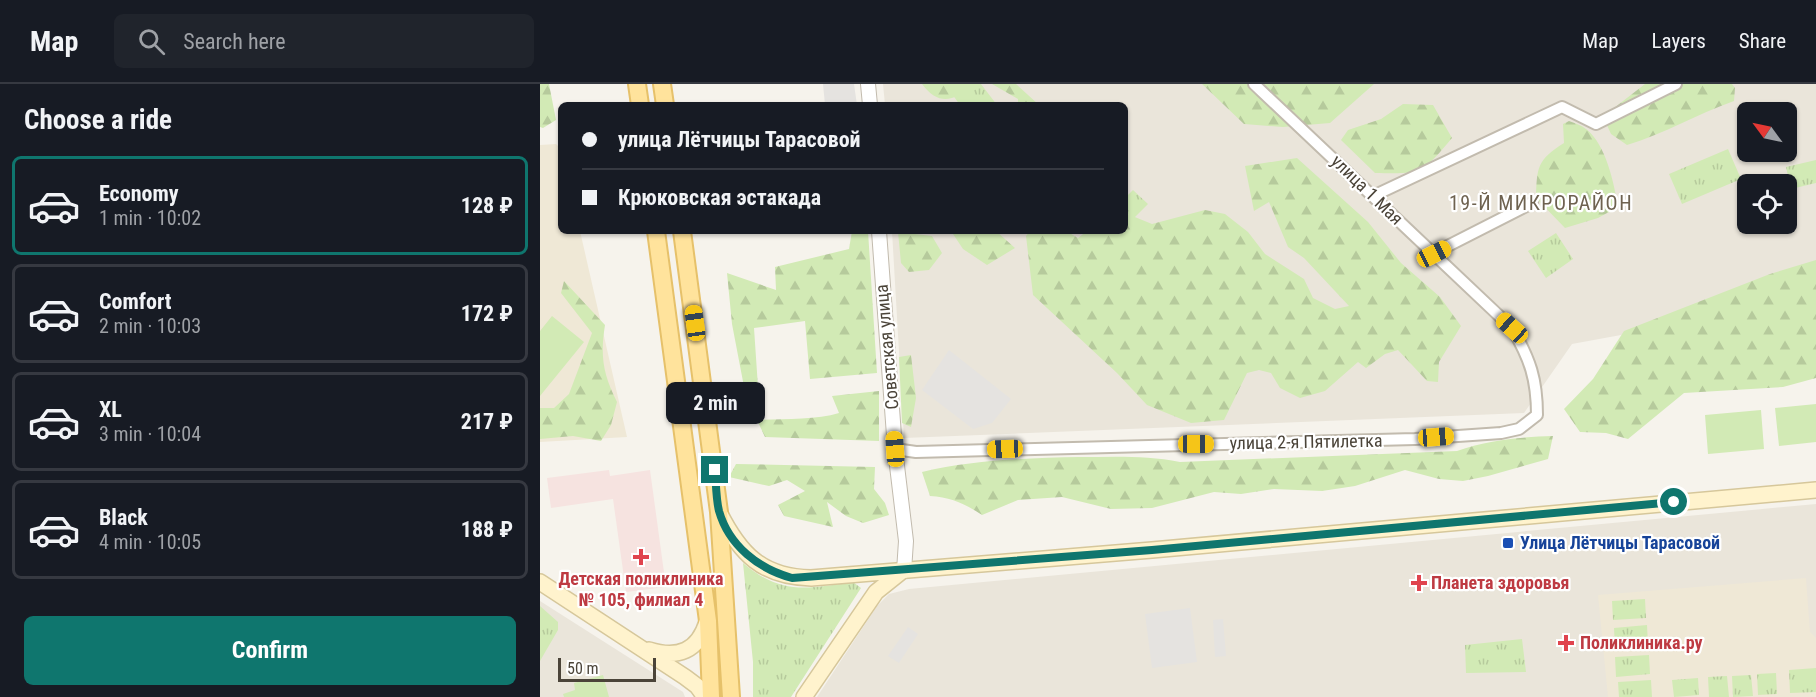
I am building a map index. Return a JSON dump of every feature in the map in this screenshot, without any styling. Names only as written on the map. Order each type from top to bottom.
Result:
[{"type":"main road","points":[[637,84],[640,102]]},
{"type":"main road","points":[[662,84],[665,102]]},
{"type":"main road","points":[[656,234],[708,621],[711,697]]},
{"type":"main road","points":[[682,234],[719,512],[731,697]]},
{"type":"main road","points":[[719,512],[740,548],[755,562],[778,574],[811,578],[1816,490]]},
{"type":"main road","points":[[804,697],[876,592],[904,571]]},
{"type":"main road","points":[[540,582],[697,686],[705,697]]},
{"type":"main road","points":[[638,647],[659,653],[687,650],[703,637],[708,621]]},
{"type":"street","points":[[868,84],[870,102]]},
{"type":"street","name":"улица 1 Мая","points":[[1254,84],[1512,328],[1526,352],[1537,384],[1537,415],[1519,429],[1501,433]]},
{"type":"street","points":[[1373,196],[1562,107],[1596,124],[1676,84]]},
{"type":"street","points":[[1434,254],[1532,203]]},
{"type":"street","name":"Советская улица","points":[[879,234],[895,449],[906,540],[904,571]]},
{"type":"street","name":"улица 2-я Пятилетка","points":[[895,449],[916,452],[1304,443],[1501,433]]},
{"type":"shaded area","points":[[823,84],[854,84],[857,102],[825,102]]},
{"type":"shaded area","points":[[883,84],[1816,84],[1816,299],[1572,344],[1524,413],[904,438],[892,234],[1128,234],[1128,102],[885,102]]},
{"type":"shaded area","points":[[556,144],[558,146],[558,234],[581,234],[627,437],[540,442],[540,145]]},
{"type":"shaded area","points":[[949,350],[1011,399],[992,423],[973,429],[922,390]]},
{"type":"shaded area","name":"Детская поликлиника № 105, филиал 4","points":[[609,470],[610,476],[650,470],[666,587],[626,592],[613,499],[551,508],[547,478]]},
{"type":"shaded area","points":[[1816,504],[1816,697],[817,697],[877,606],[889,594],[909,589]]},
{"type":"shaded area","points":[[1806,578],[1810,632],[1816,638],[1816,697],[1608,697],[1598,595]]},
{"type":"shaded area","points":[[540,601],[683,692],[685,697],[540,697]]},
{"type":"shaded area","points":[[1190,608],[1197,662],[1152,668],[1145,614]]},
{"type":"shaded area","points":[[1223,619],[1226,656],[1215,657],[1213,620]]},
{"type":"shaded area","points":[[908,627],[918,634],[899,663],[888,656]]},
{"type":"green space","points":[[540,84],[549,84],[556,120],[543,128],[540,127]]},
{"type":"green space","points":[[922,84],[973,84],[953,98],[941,99]]},
{"type":"green space","points":[[964,84],[981,84],[995,102],[958,102],[952,94]]},
{"type":"green space","points":[[992,84],[1016,84],[1036,102],[1018,102],[1018,99]]},
{"type":"green space","points":[[1202,84],[1374,84],[1330,123],[1283,127],[1244,124]]},
{"type":"green space","points":[[1645,84],[1732,84],[1735,88],[1734,101],[1627,145],[1611,134],[1606,123],[1614,108]]},
{"type":"green space","points":[[1403,104],[1433,105],[1452,138],[1434,159],[1420,169],[1402,173],[1375,173],[1341,140],[1348,130],[1381,119]]},
{"type":"green space","points":[[1569,121],[1586,129],[1599,144],[1611,176],[1618,207],[1598,218],[1565,228],[1536,198],[1536,187],[1540,165],[1548,154],[1564,143],[1563,124]]},
{"type":"green space","points":[[1728,149],[1739,174],[1737,181],[1682,204],[1669,174]]},
{"type":"green space","points":[[1297,158],[1368,222],[1401,263],[1440,297],[1461,326],[1439,362],[1438,382],[1427,381],[1398,350],[1385,354],[1366,368],[1358,362],[1325,391],[1300,398],[1280,388],[1271,373],[1259,370],[1247,373],[1224,420],[1191,423],[1147,405],[1117,373],[1033,295],[1028,234],[1071,234],[1078,238],[1083,234],[1128,234],[1128,214],[1152,224],[1205,210],[1225,214],[1248,232],[1265,254],[1304,279],[1313,298],[1335,309],[1349,306],[1304,258],[1288,247],[1269,202],[1254,211],[1245,166]]},
{"type":"green space","points":[[1816,160],[1816,183],[1797,188],[1797,174],[1788,174],[1786,167]]},
{"type":"green space","points":[[1133,190],[1148,204],[1133,219],[1128,214],[1128,195]]},
{"type":"green space","points":[[1556,233],[1573,259],[1546,278],[1528,251]]},
{"type":"green space","points":[[852,234],[868,234],[877,373],[810,379],[805,321],[754,328],[758,387],[745,392],[732,324],[727,273],[776,290],[775,267],[849,249]]},
{"type":"green space","points":[[898,234],[932,236],[942,253],[929,270],[909,272],[901,263]]},
{"type":"green space","points":[[953,234],[999,234],[1015,248],[987,265],[963,249]]},
{"type":"green space","points":[[1816,260],[1816,378],[1783,387],[1684,393],[1628,439],[1606,433],[1580,432],[1564,409],[1593,379],[1624,331],[1770,274]]},
{"type":"green space","points":[[564,281],[605,325],[604,365],[617,402],[611,425],[601,441],[573,436],[540,439],[540,408],[554,408],[569,394],[592,333],[561,293]]},
{"type":"green space","points":[[552,316],[584,342],[540,396],[540,331]]},
{"type":"green space","points":[[911,355],[916,398],[911,427],[902,423],[899,357]]},
{"type":"green space","points":[[879,391],[879,441],[765,437],[757,420],[799,419],[839,413],[832,396]]},
{"type":"green space","points":[[1816,404],[1816,442],[1779,446],[1775,408]]},
{"type":"green space","points":[[1761,410],[1764,449],[1708,454],[1705,415]]},
{"type":"green space","points":[[1553,436],[1548,459],[1463,481],[1439,479],[1405,470],[1355,486],[1322,491],[1274,489],[1241,494],[1214,492],[1152,508],[1111,509],[1062,497],[1018,500],[982,515],[958,502],[930,496],[922,472],[980,462],[1039,458],[1129,457],[1180,462],[1457,451],[1504,440]]},
{"type":"green space","points":[[736,464],[875,467],[874,489],[885,503],[889,515],[863,523],[846,516],[827,502],[833,527],[784,516],[778,505],[805,491],[787,480],[769,486],[729,477]]},
{"type":"green space","points":[[743,563],[757,573],[782,585],[808,588],[853,582],[861,588],[791,697],[753,697],[753,662]]},
{"type":"green space","points":[[1645,599],[1646,618],[1613,620],[1612,601]]},
{"type":"green space","points":[[540,606],[558,622],[558,630],[540,661]]},
{"type":"green space","points":[[1647,625],[1648,645],[1615,647],[1614,628]]},
{"type":"green space","points":[[1522,639],[1526,672],[1466,673],[1465,645]]},
{"type":"green space","points":[[1649,655],[1650,674],[1616,677],[1615,657]]},
{"type":"green space","points":[[1816,668],[1816,692],[1790,693],[1789,670]]},
{"type":"green space","points":[[1776,673],[1777,694],[1758,695],[1757,674]]},
{"type":"green space","points":[[603,675],[609,697],[564,697],[563,694],[575,690],[574,683]]},
{"type":"green space","points":[[1751,675],[1753,696],[1733,697],[1732,676]]},
{"type":"green space","points":[[1727,676],[1729,697],[1709,697],[1708,677]]},
{"type":"green space","points":[[1698,678],[1699,695],[1674,697],[1672,680]]},
{"type":"green space","points":[[1651,680],[1652,697],[1619,697],[1618,682]]},
{"type":"place","name":"Улица Лётчицы Тарасовой","points":[[1508,543]]},
{"type":"place","name":"Детская поликлиника № 105, филиал 4","points":[[641,557]]},
{"type":"place","name":"Планета здоровья","points":[[1419,583]]},
{"type":"place","name":"Поликлиника.ру","points":[[1566,643]]},
{"type":"district","name":"19-Й МИКРОРАЙОН","points":[[1541,203]]},
{"type":"route","points":[[715,470],[719,512],[740,548],[768,570],[792,578],[1152,550],[1674,502]]}]
